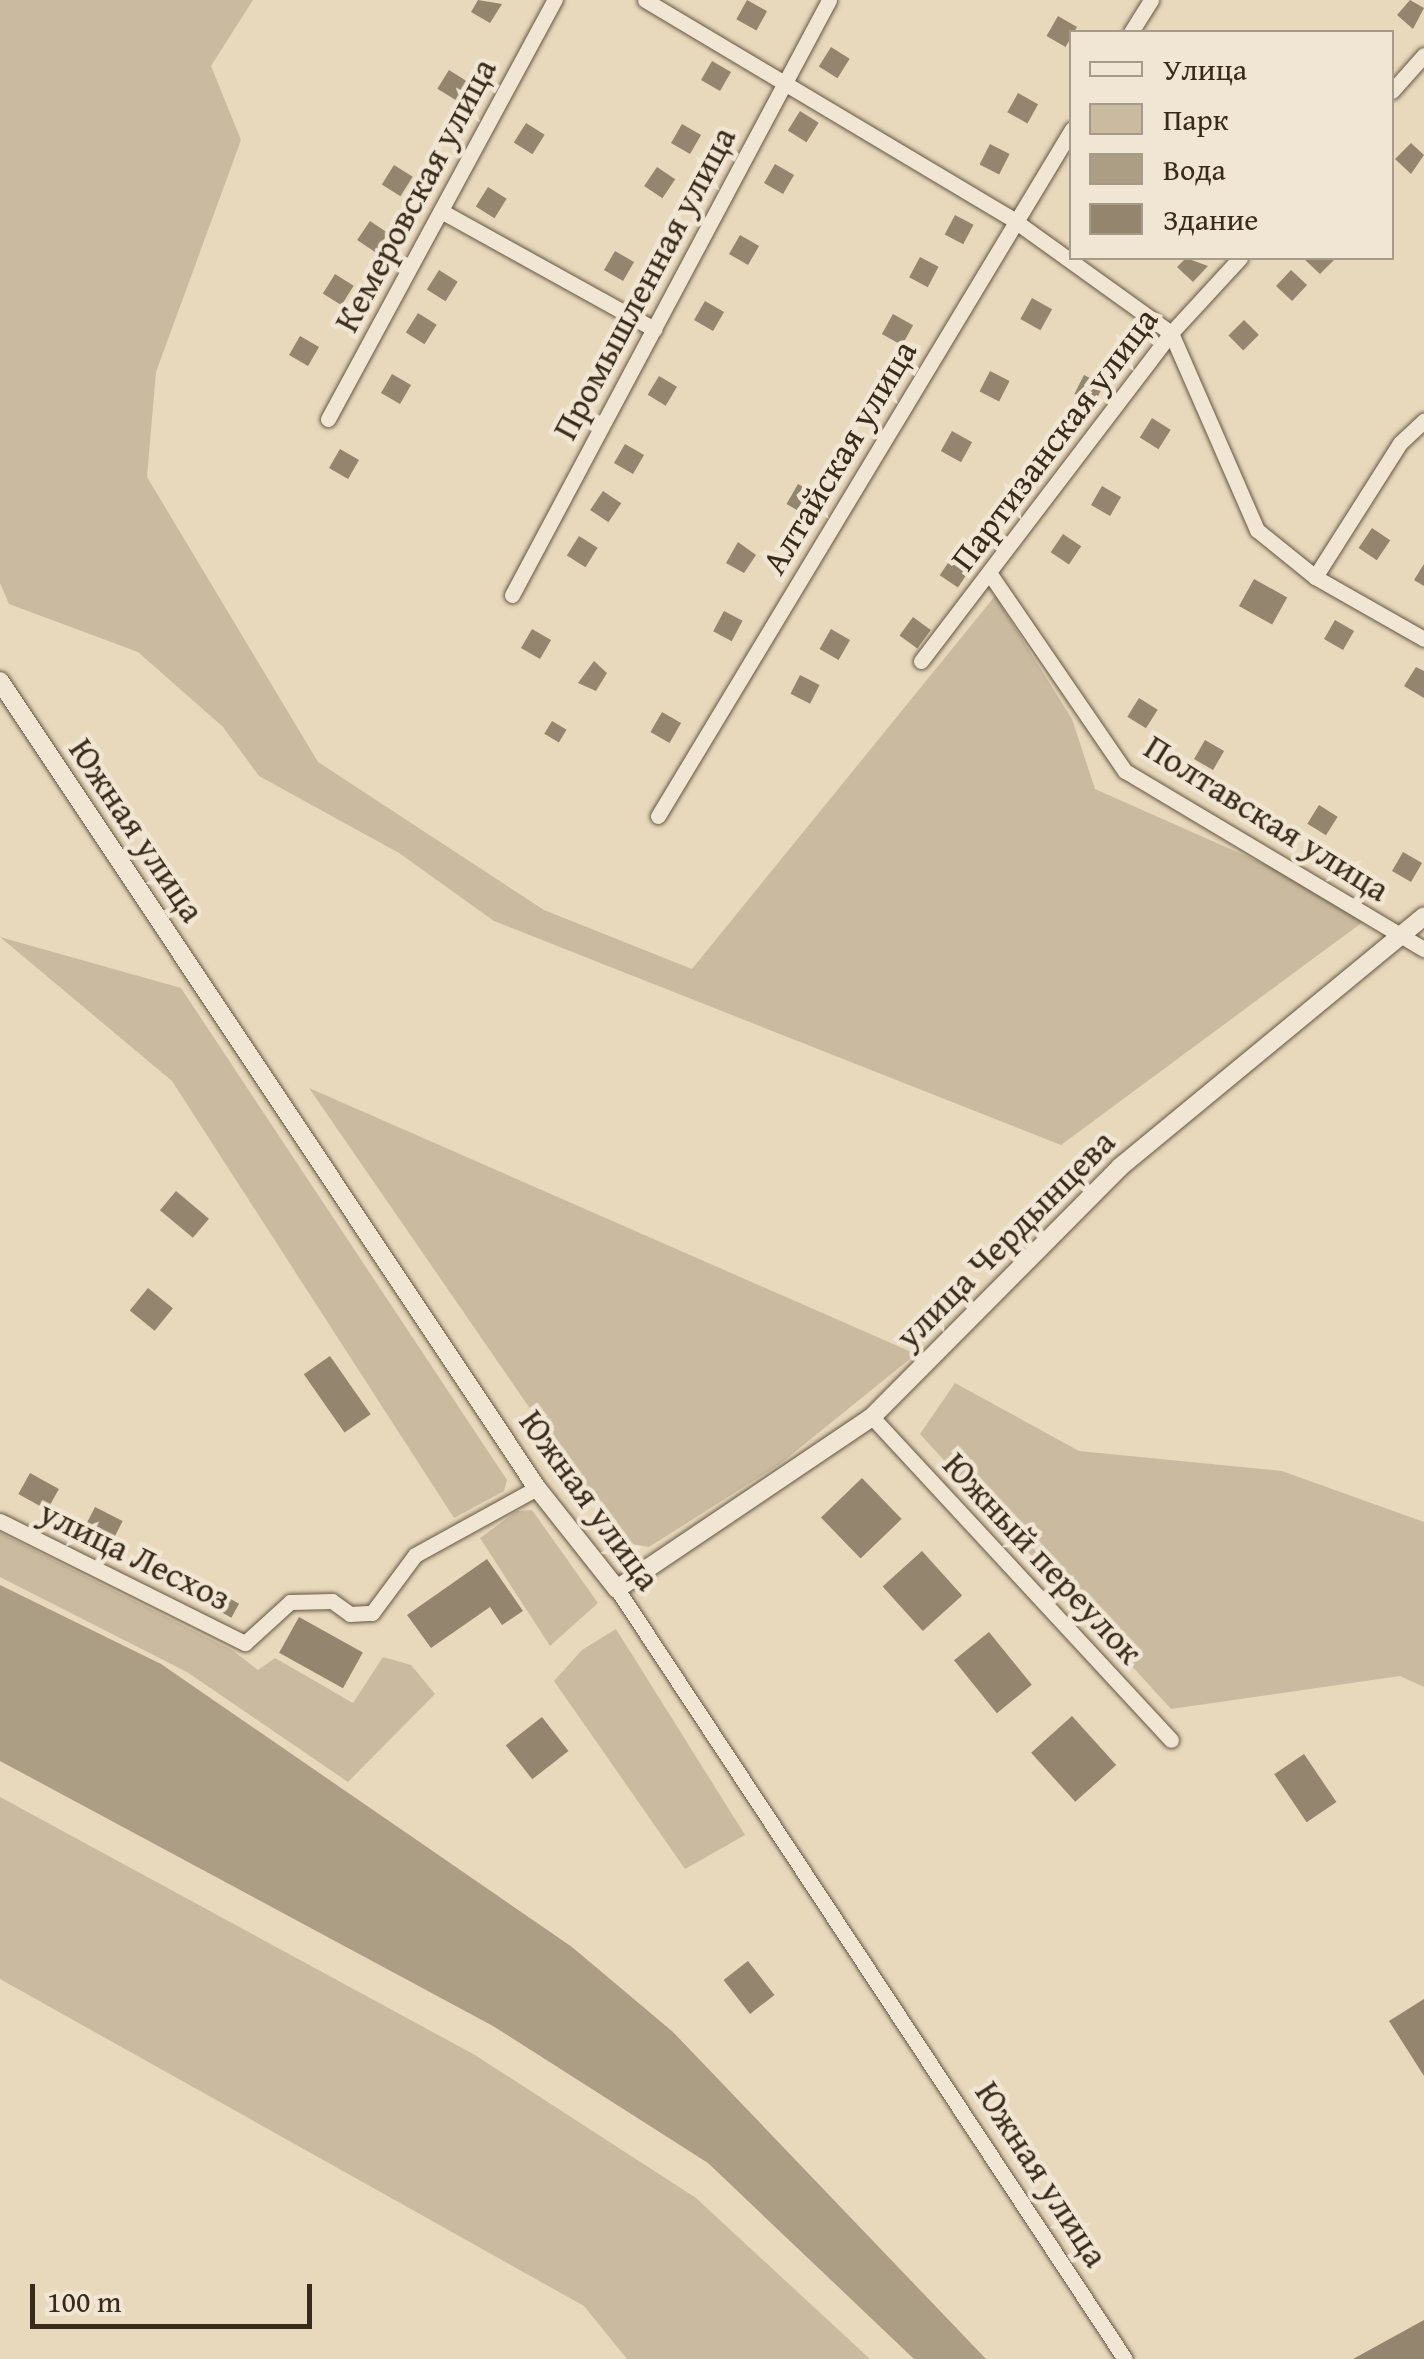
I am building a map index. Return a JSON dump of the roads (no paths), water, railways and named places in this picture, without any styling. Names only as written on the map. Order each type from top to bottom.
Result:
[{"type":"street","name":"Кемеровская улица","points":[[328,419],[555,0]]},
{"type":"street","points":[[645,0],[783,88],[1015,221],[1069,260]]},
{"type":"street","name":"Промышленная улица","points":[[512,595],[830,0]]},
{"type":"street","points":[[1132,30],[1151,0]]},
{"type":"street","points":[[1394,89],[1424,55]]},
{"type":"street","name":"Алтайская улица","points":[[658,816],[1069,134]]},
{"type":"street","points":[[441,211],[654,329]]},
{"type":"street","points":[[1069,260],[1171,333],[1258,530],[1315,577],[1424,640]]},
{"type":"street","name":"Партизанская улица","points":[[921,661],[1171,333],[1238,260]]},
{"type":"street","points":[[1315,577],[1400,442],[1424,420]]},
{"type":"street","name":"Полтавская улица","points":[[990,574],[1125,771],[1424,949]]},
{"type":"street","name":"Южная улица","points":[[0,681],[536,1488],[617,1589],[1125,2359]]},
{"type":"street","name":"улица Чердынцева","points":[[617,1589],[872,1417],[1120,1167],[1424,916]]},
{"type":"street","name":"Южный переулок","points":[[872,1417],[1171,1740]]},
{"type":"street","name":"улица Лесхоз","points":[[0,1521],[245,1643],[290,1602],[332,1602],[350,1614],[372,1613],[415,1555],[536,1488]]},
{"type":"water","points":[[0,1585],[161,1664],[572,1947],[673,2032],[986,2359],[914,2359],[708,2163],[493,2026],[0,1761]]}]
